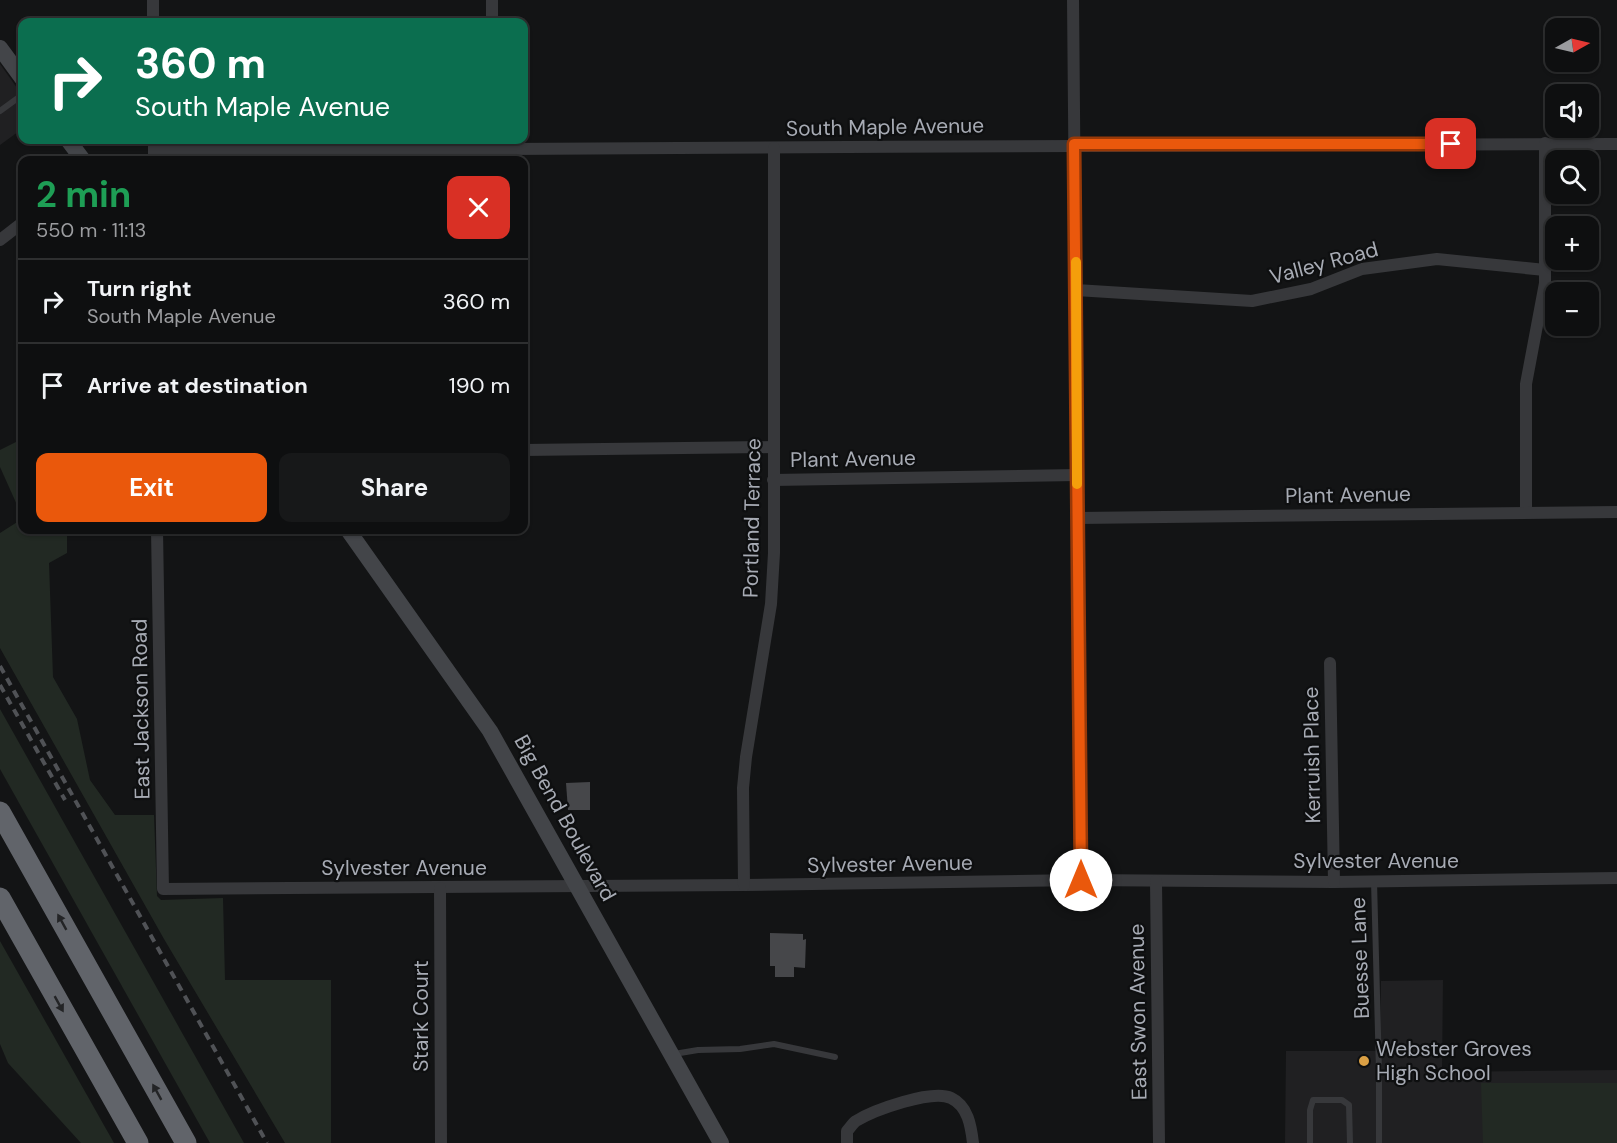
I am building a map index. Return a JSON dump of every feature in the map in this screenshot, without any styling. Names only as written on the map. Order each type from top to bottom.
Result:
[{"type":"highway","points":[[0,812],[186,1143]]},
{"type":"highway","points":[[0,898],[138,1143]]},
{"type":"main road","points":[[0,48],[18,73]]},
{"type":"main road","name":"Big Bend Boulevard","points":[[351,534],[490,730],[722,1143]]},
{"type":"street","points":[[153,0],[153,18]]},
{"type":"street","points":[[492,0],[492,18]]},
{"type":"street","points":[[1073,0],[1081,880]]},
{"type":"street","name":"South Maple Avenue","points":[[154,150],[494,145],[774,148],[1074,144],[1617,144]]},
{"type":"street","points":[[1545,144],[1545,216]]},
{"type":"street","name":"Portland Terrace","points":[[744,885],[743,788],[771,604],[774,553],[774,148]]},
{"type":"street","points":[[0,240],[18,226]]},
{"type":"street","name":"Valley Road","points":[[1076,290],[1252,301],[1311,289],[1362,269],[1437,260],[1545,270]]},
{"type":"street","points":[[1526,512],[1526,384],[1542,301],[1545,270]]},
{"type":"street","name":"Plant Avenue","points":[[528,450],[773,447]]},
{"type":"street","name":"Plant Avenue","points":[[773,480],[1077,475]]},
{"type":"street","name":"Plant Avenue","points":[[1078,518],[1526,512],[1617,513]]},
{"type":"street","name":"East Jackson Road","points":[[157,534],[163,889]]},
{"type":"street","name":"Kerruish Place","points":[[1330,663],[1334,882]]},
{"type":"street","name":"Sylvester Avenue","points":[[163,889],[1081,880],[1334,882],[1617,878]]},
{"type":"street","name":"East Swon Avenue","points":[[1156,881],[1159,1143]]},
{"type":"street","name":"Stark Court","points":[[440,888],[441,1143]]},
{"type":"street","points":[[847,1143],[847,1131],[855,1122],[900,1103],[942,1096],[958,1102],[965,1111],[973,1143]]},
{"type":"lane","points":[[1,108],[18,97]]},
{"type":"lane","name":"Buesse Lane","points":[[1374,881],[1379,1071],[1378,1143]]},
{"type":"lane","points":[[670,1054],[774,1044],[834,1057]]},
{"type":"lane","points":[[1310,1143],[1312,1100],[1341,1100],[1349,1106],[1350,1143]]},
{"type":"shaded area","points":[[0,64],[18,89],[18,132],[0,145]]},
{"type":"shaded area","points":[[18,441],[18,507],[0,467],[0,450]]},
{"type":"shaded area","points":[[18,522],[18,534],[67,534],[67,553],[49,563],[53,677],[77,719],[90,780],[115,815],[154,815],[157,896],[161,900],[223,898],[225,980],[331,980],[331,1143],[285,1143],[164,939],[0,648],[0,533]]},
{"type":"shaded area","points":[[0,709],[244,1143],[210,1143],[0,769]]},
{"type":"shaded area","points":[[0,941],[114,1143],[81,1143],[8,1063],[0,1044]]},
{"type":"shaded area","name":"Webster Groves High School","points":[[1443,980],[1442,1072],[1617,1070],[1617,1143],[1285,1143],[1286,1051],[1380,1051],[1381,981]]},
{"type":"shaded area","points":[[1481,1083],[1617,1083],[1617,1143],[1483,1143]]},
{"type":"building","points":[[590,782],[590,810],[568,810],[566,783]]},
{"type":"building","points":[[770,933],[803,934],[803,940],[806,939],[805,968],[794,967],[794,977],[775,977],[775,966],[770,966]]},
{"type":"railway","points":[[0,666],[267,1143]]},
{"type":"railway","points":[[0,685],[65,800]]},
{"type":"slow traffic","points":[[1076,262],[1077,484]]},
{"type":"place","name":"Webster Groves High School","points":[[1364,1061]]},
{"type":"route","points":[[1081,880],[1074,144],[1451,144]]}]
